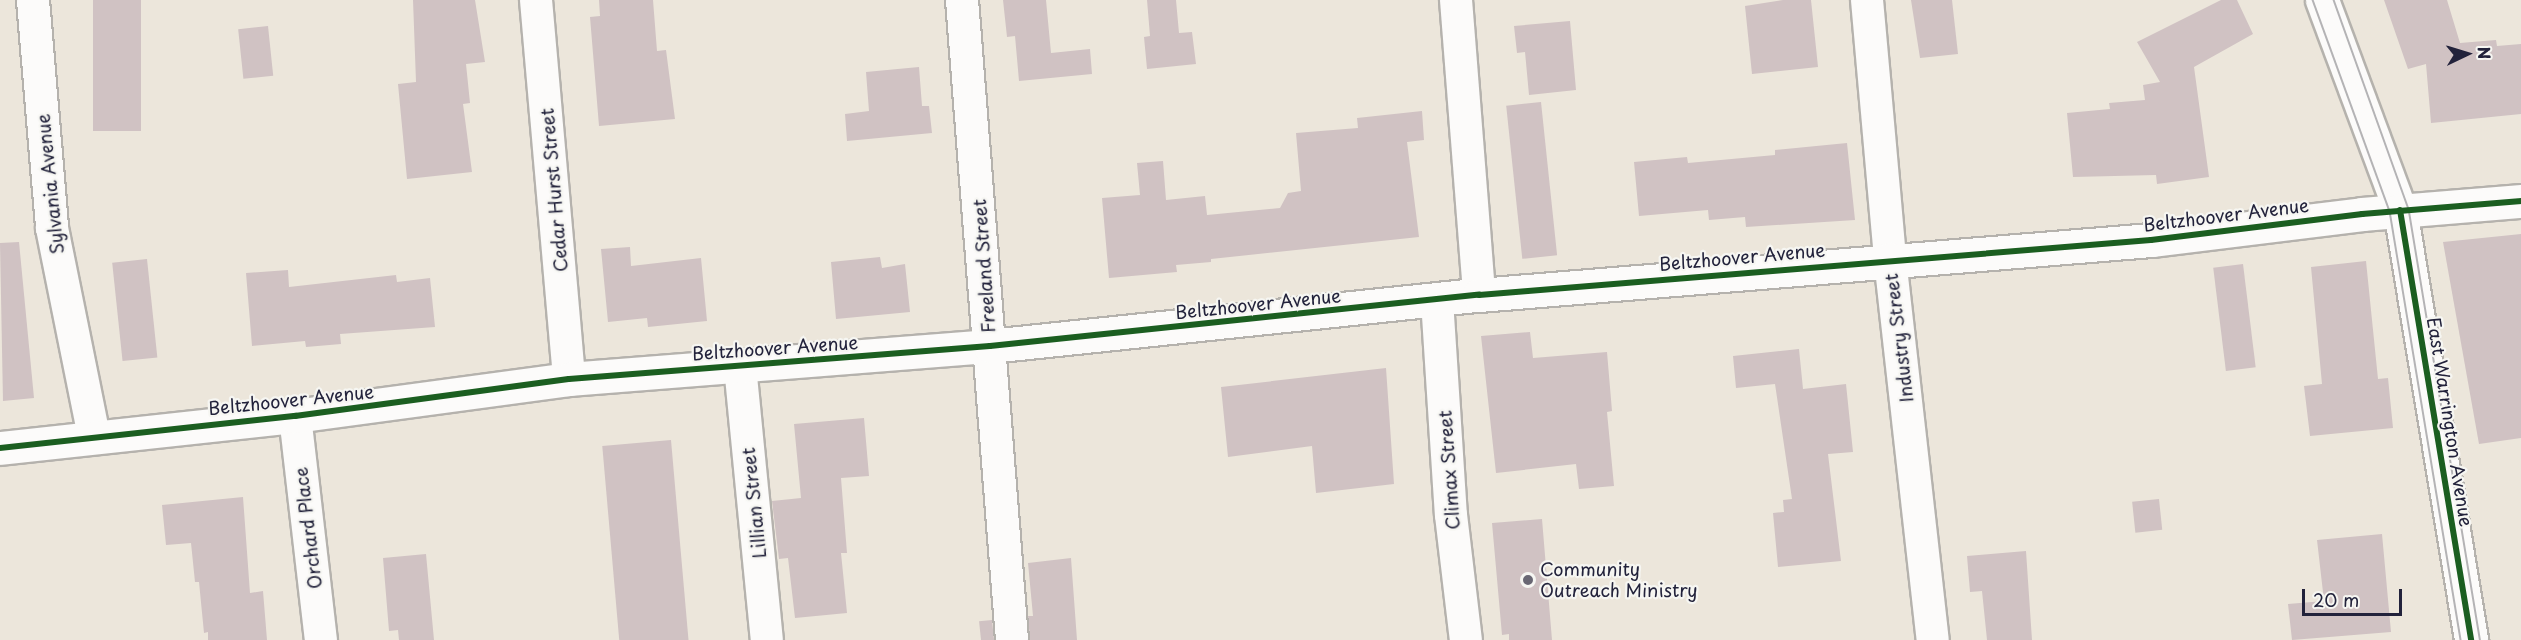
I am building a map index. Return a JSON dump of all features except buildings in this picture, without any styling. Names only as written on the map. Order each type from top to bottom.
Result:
[{"type":"street","name":"Sylvania Avenue","points":[[33,0],[52,228],[94,436]]},
{"type":"street","name":"Cedar Hurst Street","points":[[536,0],[570,379]]},
{"type":"street","name":"Freeland Street","points":[[962,0],[1012,640]]},
{"type":"street","points":[[1456,0],[1479,295]]},
{"type":"street","name":"Industry Street","points":[[1867,0],[1890,260],[1933,640]]},
{"type":"street","name":"East Warrington Avenue","points":[[2322,0],[2400,210],[2471,640]]},
{"type":"street","name":"Beltzhoover Avenue","points":[[0,448],[295,416],[570,379],[990,346],[1479,295],[2151,240],[2400,210],[2521,201]]},
{"type":"street","name":"Climax Street","points":[[1437,300],[1451,515],[1466,640]]},
{"type":"street","name":"Lillian Street","points":[[740,366],[767,640]]},
{"type":"street","name":"Orchard Place","points":[[295,416],[321,640]]},
{"type":"tram line","points":[[2313,0],[2390,211],[2461,640]]},
{"type":"tram line","points":[[2334,0],[2409,209],[2480,640]]},
{"type":"cycle path","points":[[0,448],[295,416],[569,379],[990,346],[1479,295],[2151,240],[2362,214],[2521,201]]},
{"type":"cycle path","points":[[2400,210],[2471,640]]},
{"type":"place","name":"Community Outreach Ministry","points":[[1528,580]]}]
